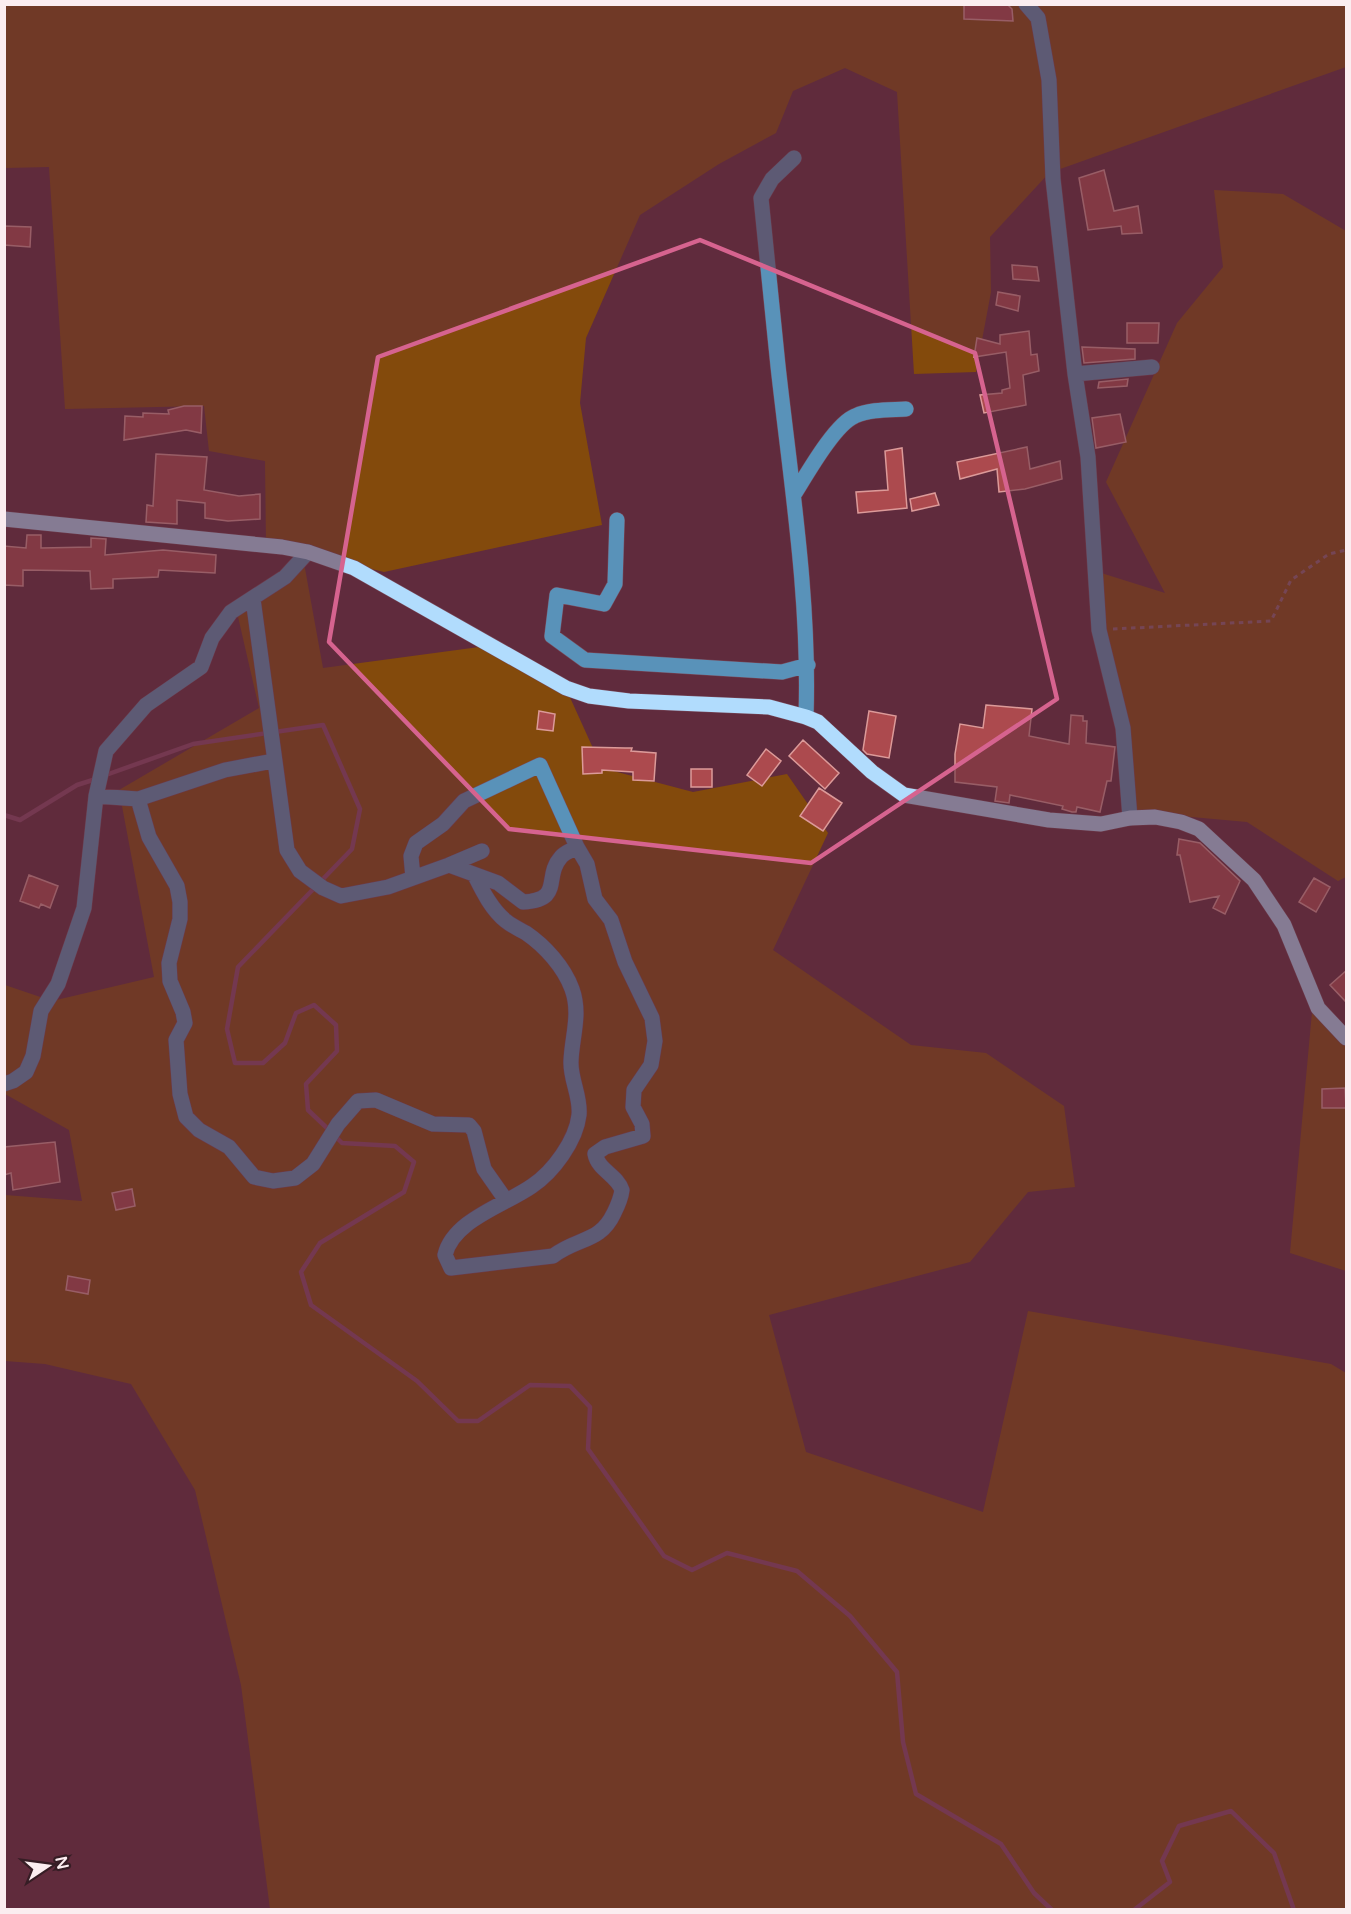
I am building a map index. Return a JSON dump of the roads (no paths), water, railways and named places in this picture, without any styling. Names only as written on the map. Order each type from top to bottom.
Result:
[{"type":"main road","points":[[4,519],[282,547],[308,552],[354,568],[566,688],[589,696],[629,701],[769,707],[806,717],[818,722],[872,772],[904,795],[1049,820],[1101,824],[1130,818],[1155,817],[1181,822],[1199,829],[1254,880],[1284,926],[1318,1008],[1341,1035],[1347,1038]]},
{"type":"street","points":[[1026,4],[1038,18],[1049,80],[1053,179],[1075,374],[1088,457],[1099,630],[1123,728],[1130,818]]},
{"type":"street","points":[[794,158],[772,179],[761,198],[778,367],[795,493],[808,665],[806,717]]},
{"type":"street","points":[[1075,374],[1152,367]]},
{"type":"street","points":[[795,493],[826,445],[852,417],[876,410],[906,410]]},
{"type":"street","points":[[617,520],[615,584],[604,604],[557,595],[552,636],[585,660],[782,672],[808,665]]},
{"type":"street","points":[[4,1084],[13,1081],[26,1071],[33,1056],[41,1011],[58,984],[84,908],[97,791],[101,765],[106,751],[146,705],[201,667],[212,638],[231,612],[285,578],[308,552]]},
{"type":"street","points":[[253,599],[270,741],[287,850],[300,871],[322,888],[341,896],[388,887],[482,851]]},
{"type":"street","points":[[97,791],[138,799],[225,771],[273,762]]},
{"type":"street","points":[[413,878],[411,856],[416,843],[443,824],[464,801],[540,765],[586,864],[596,899],[610,920],[625,962],[652,1018],[655,1041],[651,1065],[634,1090],[633,1107],[644,1130],[643,1136],[605,1147],[595,1154],[599,1164],[618,1181],[622,1190],[607,1228],[599,1234],[567,1246],[553,1256],[451,1268],[445,1255],[452,1238],[505,1199],[532,1186],[551,1168],[575,1131],[579,1114],[570,1063],[577,1017],[571,987],[559,966],[539,943],[506,921],[494,909],[475,876]]},
{"type":"street","points":[[138,799],[149,837],[177,885],[180,902],[180,919],[170,963],[170,981],[183,1012],[184,1023],[176,1040],[180,1094],[186,1117],[199,1130],[229,1148],[254,1177],[273,1181],[295,1178],[313,1164],[338,1124],[358,1101],[376,1100],[433,1124],[469,1125],[474,1131],[484,1168],[505,1199]]},
{"type":"street","points":[[449,865],[498,883],[523,902],[535,902],[548,895],[553,884],[554,869],[561,857],[577,847]]},
{"type":"waterway","points":[[103,776],[193,744],[323,725],[360,809],[352,849],[238,967],[227,1029],[235,1063],[263,1063],[285,1043],[296,1013],[314,1005],[336,1025],[337,1051],[306,1084],[308,1110],[329,1130]]},
{"type":"waterway","points":[[4,815],[20,820],[77,785],[96,779]]},
{"type":"waterway","points":[[335,1136],[342,1143],[395,1146],[414,1162],[404,1192],[320,1243],[301,1272],[311,1305],[417,1381],[458,1421],[478,1421],[530,1385],[570,1386],[590,1407],[588,1449],[664,1556],[692,1570],[727,1553],[797,1571],[850,1616],[897,1672],[903,1742],[916,1794],[1001,1844],[1034,1893],[1052,1910]]},
{"type":"waterway","points":[[1134,1910],[1170,1882],[1162,1861],[1179,1826],[1231,1811],[1274,1853],[1294,1910]]}]
